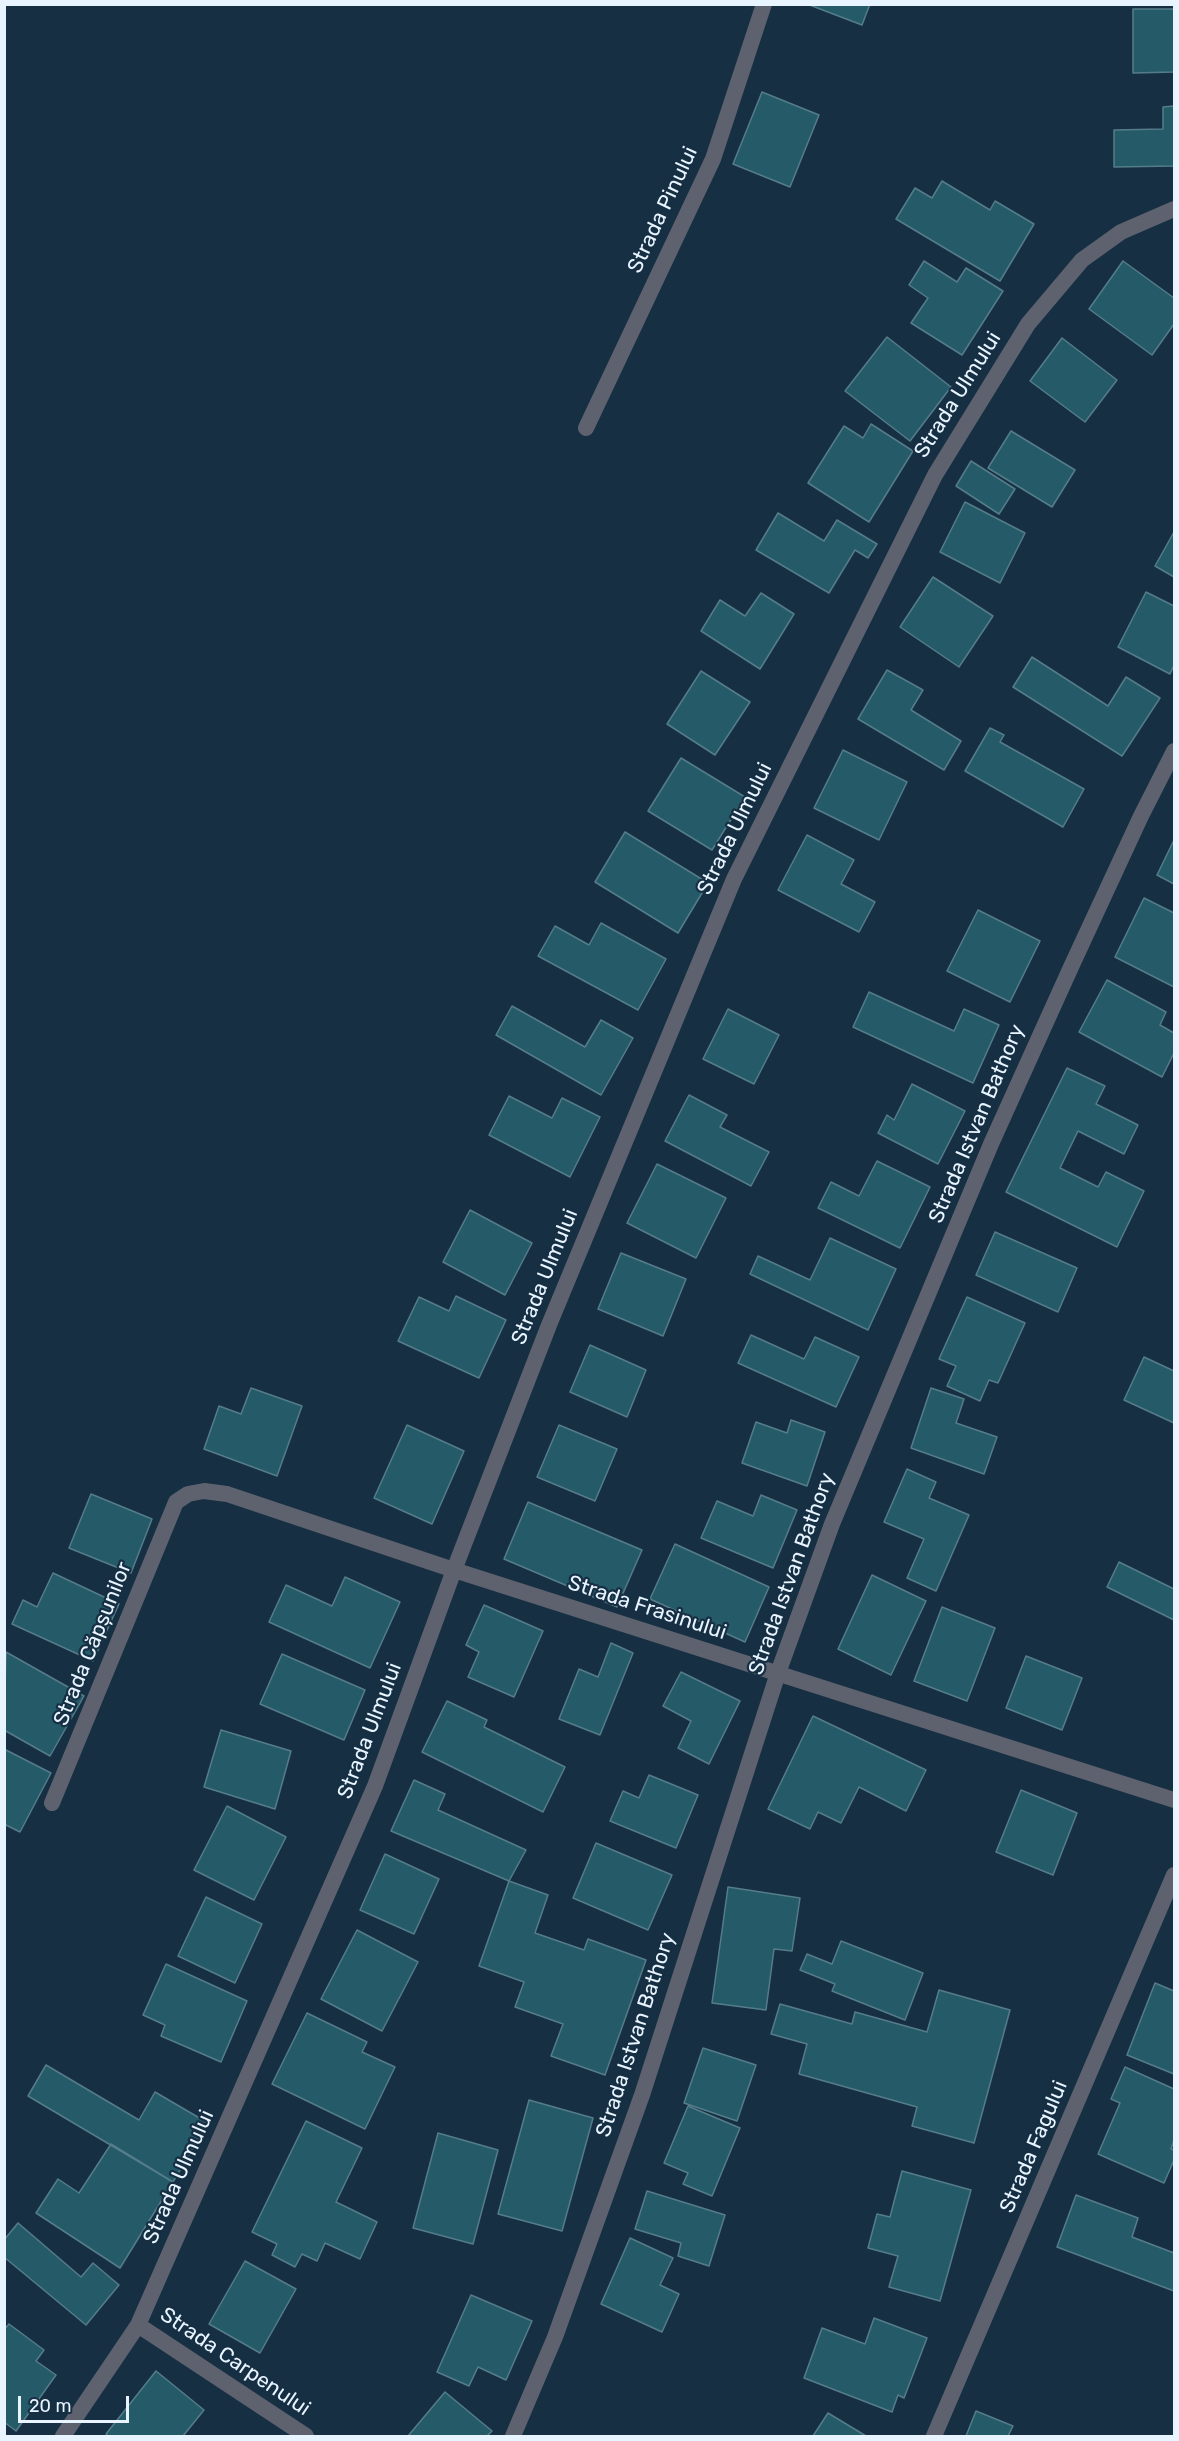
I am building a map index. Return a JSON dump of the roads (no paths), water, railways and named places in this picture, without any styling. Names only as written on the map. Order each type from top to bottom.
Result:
[{"type":"street","name":"Strada Pinului","points":[[586,428],[713,159],[764,4]]},
{"type":"street","name":"Strada Ulmului","points":[[63,2436],[138,2325],[375,1786],[454,1570],[549,1325],[734,879],[935,475],[1028,324],[1082,261],[1122,232],[1174,209]]},
{"type":"street","name":"Strada Istvan Bathory","points":[[513,2436],[555,2337],[642,2095],[778,1674],[832,1524],[991,1144],[1141,816],[1174,752]]},
{"type":"street","name":"Strada Frasinului","points":[[176,1502],[196,1492],[227,1494],[454,1570],[1174,1800]]},
{"type":"street","name":"Strada Căpșunilor","points":[[52,1803],[176,1502]]},
{"type":"street","name":"Strada Fagului","points":[[934,2436],[1174,1875]]},
{"type":"street","name":"Strada Carpenului","points":[[138,2325],[306,2436]]}]
